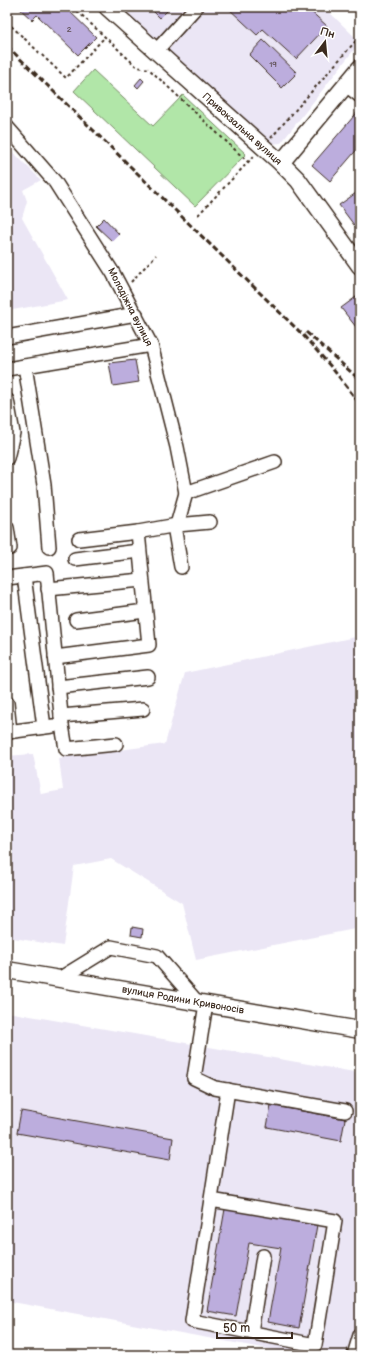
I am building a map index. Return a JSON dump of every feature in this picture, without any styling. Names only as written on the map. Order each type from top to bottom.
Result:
[{"type":"main road","name":"Привокзальна вулиця","points":[[107,7],[298,180],[360,266]]},
{"type":"main road","points":[[281,163],[360,68]]},
{"type":"main road","name":"вулиця Родини Кривоносів","points":[[7,970],[360,1030]]},
{"type":"street","points":[[156,50],[196,7]]},
{"type":"street","points":[[346,85],[360,96]]},
{"type":"street","name":"Молодіжна вулиця","points":[[7,127],[55,182],[123,290],[136,314],[151,345],[177,447],[186,493]]},
{"type":"street","points":[[7,337],[136,314]]},
{"type":"street","points":[[7,369],[151,345]]},
{"type":"street","points":[[25,366],[44,485],[49,547]]},
{"type":"street","points":[[7,400],[13,433],[7,458]]},
{"type":"street","points":[[181,567],[176,525],[186,493],[275,462]]},
{"type":"street","points":[[79,539],[138,532],[176,525],[210,522]]},
{"type":"street","points":[[7,528],[10,548],[7,548]]},
{"type":"street","points":[[55,656],[149,645],[138,532]]},
{"type":"street","points":[[75,559],[139,551]]},
{"type":"street","points":[[7,578],[47,574],[61,721],[66,749],[116,744]]},
{"type":"street","points":[[24,576],[44,727]]},
{"type":"street","points":[[48,589],[142,580]]},
{"type":"street","points":[[76,620],[145,611]]},
{"type":"street","points":[[58,687],[148,677]]},
{"type":"street","points":[[7,703],[8,732],[44,727],[61,721],[143,708]]},
{"type":"street","points":[[59,979],[111,947],[157,956],[202,1003],[194,1078],[215,1088],[345,1111]]},
{"type":"street","points":[[211,1200],[336,1222],[315,1345],[192,1321],[228,1090]]},
{"type":"street","points":[[251,1332],[263,1256]]},
{"type":"street","points":[[354,1355],[360,1335]]},
{"type":"path","points":[[73,7],[137,67],[149,69],[248,162]]},
{"type":"path","points":[[7,22],[66,78],[105,37]]},
{"type":"path","points":[[270,139],[360,36]]},
{"type":"path","points":[[198,215],[256,154]]},
{"type":"path","points":[[123,290],[156,255]]},
{"type":"shaded area","points":[[120,7],[324,7],[360,42],[281,143],[270,144]]},
{"type":"shaded area","points":[[7,146],[41,180],[23,190],[27,201],[22,218],[68,300],[7,311]]},
{"type":"shaded area","points":[[360,636],[360,928],[196,960],[182,903],[111,859],[74,866],[63,946],[7,937],[7,756],[33,754],[41,794],[63,790],[59,758],[165,744],[185,673]]},
{"type":"shaded area","points":[[7,1012],[360,1073],[360,1317],[350,1355],[301,1355],[7,1301]]},
{"type":"green space","points":[[93,70],[153,126],[183,95],[246,154],[195,206],[74,91]]},
{"type":"building","points":[[18,7],[65,7],[96,37],[78,55],[37,15],[32,20]]},
{"type":"building","points":[[157,7],[171,7],[160,18],[153,11]]},
{"type":"building","points":[[227,7],[306,7],[327,26],[296,59],[263,29],[257,35]]},
{"type":"building","points":[[263,40],[297,73],[282,88],[249,55]]},
{"type":"building","points":[[141,78],[144,81],[138,88],[135,85]]},
{"type":"building","points":[[360,109],[360,146],[330,181],[312,165]]},
{"type":"building","points":[[356,193],[360,198],[360,233],[339,205]]},
{"type":"building","points":[[104,218],[119,234],[112,241],[96,226]]},
{"type":"building","points":[[360,294],[360,332],[341,308]]},
{"type":"building","points":[[135,360],[139,382],[113,386],[109,363]]},
{"type":"building","points":[[132,927],[143,929],[142,937],[131,935]]},
{"type":"building","points":[[271,1105],[345,1119],[341,1141],[267,1127]]},
{"type":"building","points":[[21,1111],[173,1138],[170,1160],[17,1133]]},
{"type":"building","points":[[225,1209],[317,1225],[299,1328],[268,1322],[281,1248],[249,1243],[236,1316],[207,1311]]},
{"type":"railway","points":[[7,46],[303,335],[332,368],[360,404]]},
{"type":"railway","points":[[306,332],[360,380]]}]
